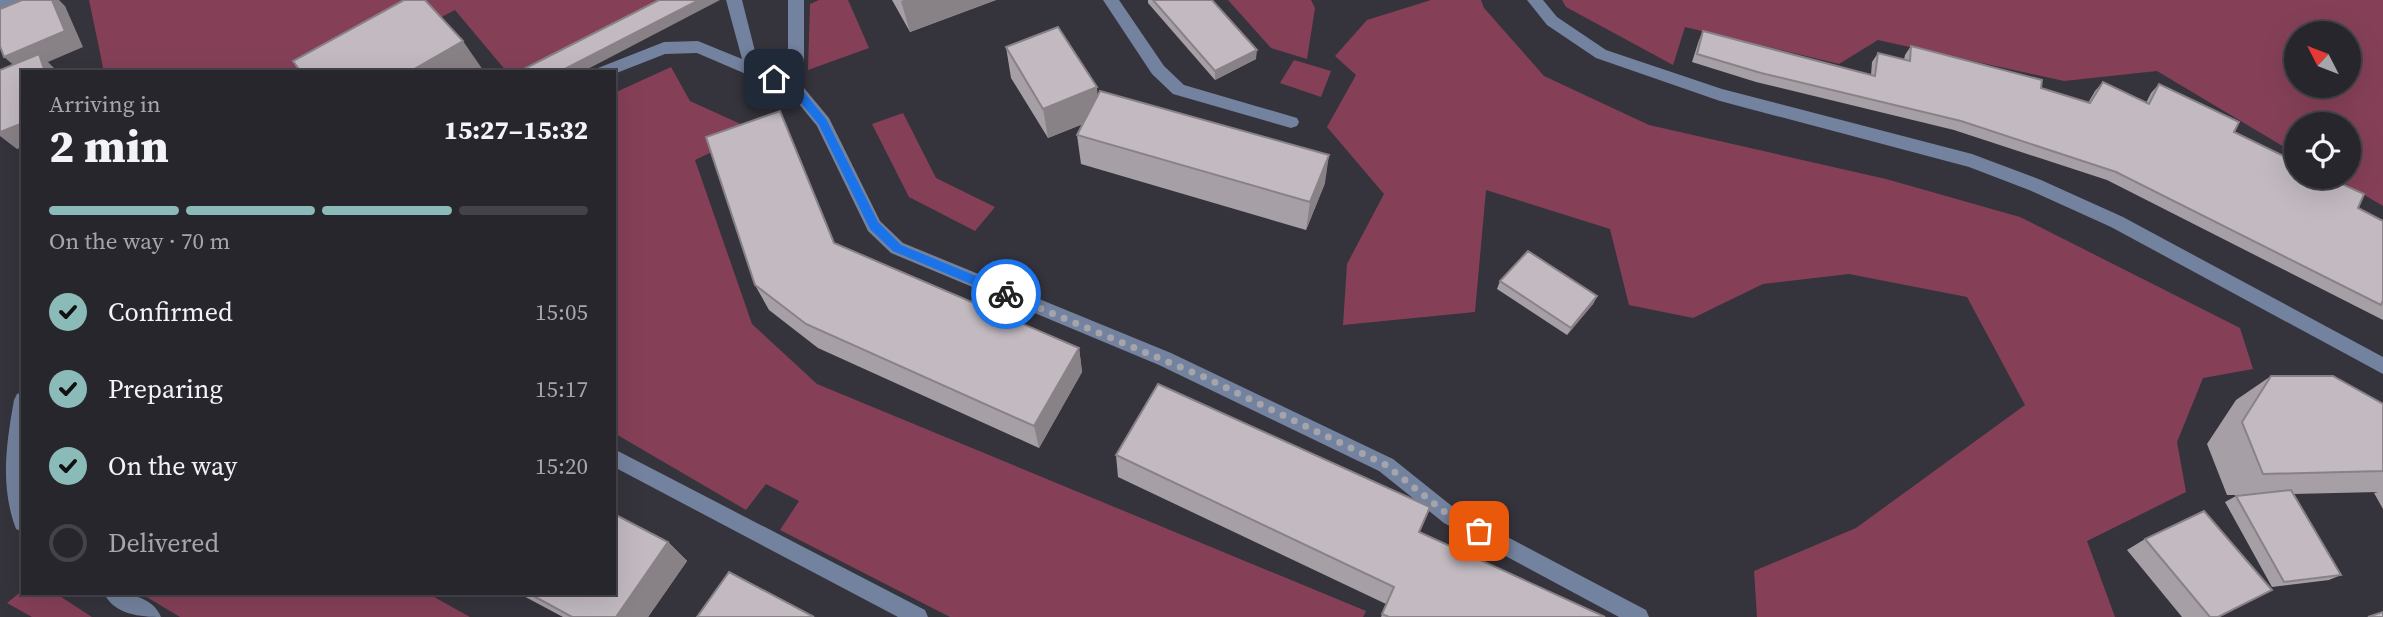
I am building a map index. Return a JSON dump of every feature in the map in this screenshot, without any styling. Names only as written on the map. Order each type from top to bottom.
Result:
[{"type":"street","points":[[0,4],[16,0]]},
{"type":"street","points":[[734,0],[752,69]]},
{"type":"street","points":[[796,0],[796,89]]},
{"type":"street","points":[[1111,0],[1158,70],[1179,90],[1291,122]]},
{"type":"street","points":[[1535,0],[1552,20],[1601,54],[1720,95],[1972,161],[2035,185],[2117,222],[2383,366]]},
{"type":"street","points":[[609,70],[664,48],[698,47],[796,89],[823,122],[874,226],[897,248],[1165,359],[1386,465],[1451,517],[1639,617]]},
{"type":"street","points":[[21,414],[13,469],[14,510],[21,520]]},
{"type":"street","points":[[616,458],[918,617]]},
{"type":"street","points":[[117,595],[151,617]]},
{"type":"shaded area","points":[[89,0],[665,0],[519,70],[505,70],[455,10],[338,70],[104,70]]},
{"type":"shaded area","points":[[819,0],[848,0],[869,48],[808,70],[810,4]]},
{"type":"shaded area","points":[[1228,0],[1311,0],[1315,8],[1307,59],[1271,48]]},
{"type":"shaded area","points":[[1431,0],[1481,0],[1484,8],[1544,76],[1649,125],[1886,179],[2020,217],[2240,328],[2253,369],[2203,378],[2177,442],[2186,492],[2087,541],[2115,617],[1757,617],[1754,571],[1856,528],[2025,405],[1967,297],[1849,274],[1763,284],[1693,318],[1629,305],[1610,229],[1486,190],[1475,312],[1343,325],[1347,264],[1384,194],[1327,127],[1356,75],[1335,56],[1367,20]]},
{"type":"shaded area","points":[[1562,0],[2383,0],[2383,206],[2354,189],[2361,189],[2361,112],[2284,112],[2284,147],[2157,71],[2064,81],[1878,40],[1839,64],[1685,27],[1673,65],[1566,7]]},
{"type":"shaded area","points":[[1294,60],[1331,71],[1321,97],[1280,83]]},
{"type":"shaded area","points":[[671,67],[690,101],[756,131],[695,160],[752,324],[817,384],[1366,611],[1363,617],[950,617],[780,530],[799,501],[766,484],[746,510],[616,434],[616,92]]},
{"type":"shaded area","points":[[903,113],[936,178],[995,207],[975,231],[909,197],[872,124]]},
{"type":"shaded area","points":[[21,592],[21,595],[58,595],[92,617],[32,617],[7,603]]},
{"type":"shaded area","points":[[143,595],[431,595],[470,617],[180,617]]},
{"type":"building","points":[[22,0],[52,0],[65,31],[4,57],[0,46],[0,9]]},
{"type":"building","points":[[404,0],[425,0],[463,41],[412,70],[300,70],[293,61]]},
{"type":"building","points":[[659,0],[699,0],[563,70],[522,70]]},
{"type":"building","points":[[1153,0],[1212,0],[1257,50],[1215,71]]},
{"type":"building","points":[[1058,27],[1097,87],[1043,109],[1006,47]]},
{"type":"building","points":[[1703,31],[1875,76],[1878,53],[1910,61],[1911,46],[2042,80],[2041,88],[2090,103],[2103,82],[2149,104],[2159,84],[2239,122],[2234,132],[2284,156],[2284,189],[2353,189],[2364,194],[2358,208],[2383,221],[2383,300],[2381,305],[2116,172],[1961,121],[1761,73],[1697,54]]},
{"type":"building","points":[[39,54],[44,70],[21,70],[21,124],[0,132],[0,70]]},
{"type":"building","points":[[1100,91],[1329,155],[1310,202],[1077,135]]},
{"type":"building","points":[[780,111],[834,243],[1079,348],[1034,426],[806,324],[755,285],[706,137]]},
{"type":"building","points":[[1528,251],[1597,296],[1571,328],[1500,281]]},
{"type":"building","points":[[2271,376],[2333,376],[2383,404],[2383,471],[2263,474],[2242,422]]},
{"type":"building","points":[[1158,384],[1430,507],[1419,532],[1605,617],[1389,617],[1382,614],[1394,587],[1116,455]]},
{"type":"building","points":[[2291,490],[2341,575],[2284,582],[2236,496]]},
{"type":"building","points":[[2204,511],[2272,590],[2218,617],[2210,617],[2145,539]]},
{"type":"building","points":[[616,515],[668,542],[616,617],[572,617],[532,595],[616,595]]},
{"type":"building","points":[[729,572],[814,617],[697,617]]},
{"type":"building","points":[[2383,612],[2383,617],[2368,617]]},
{"type":"way so far","points":[[1006,294],[1165,359],[1386,465],[1451,517],[1479,531]]},
{"type":"route","points":[[774,79],[796,89],[823,122],[874,226],[897,248],[1006,294]]}]
